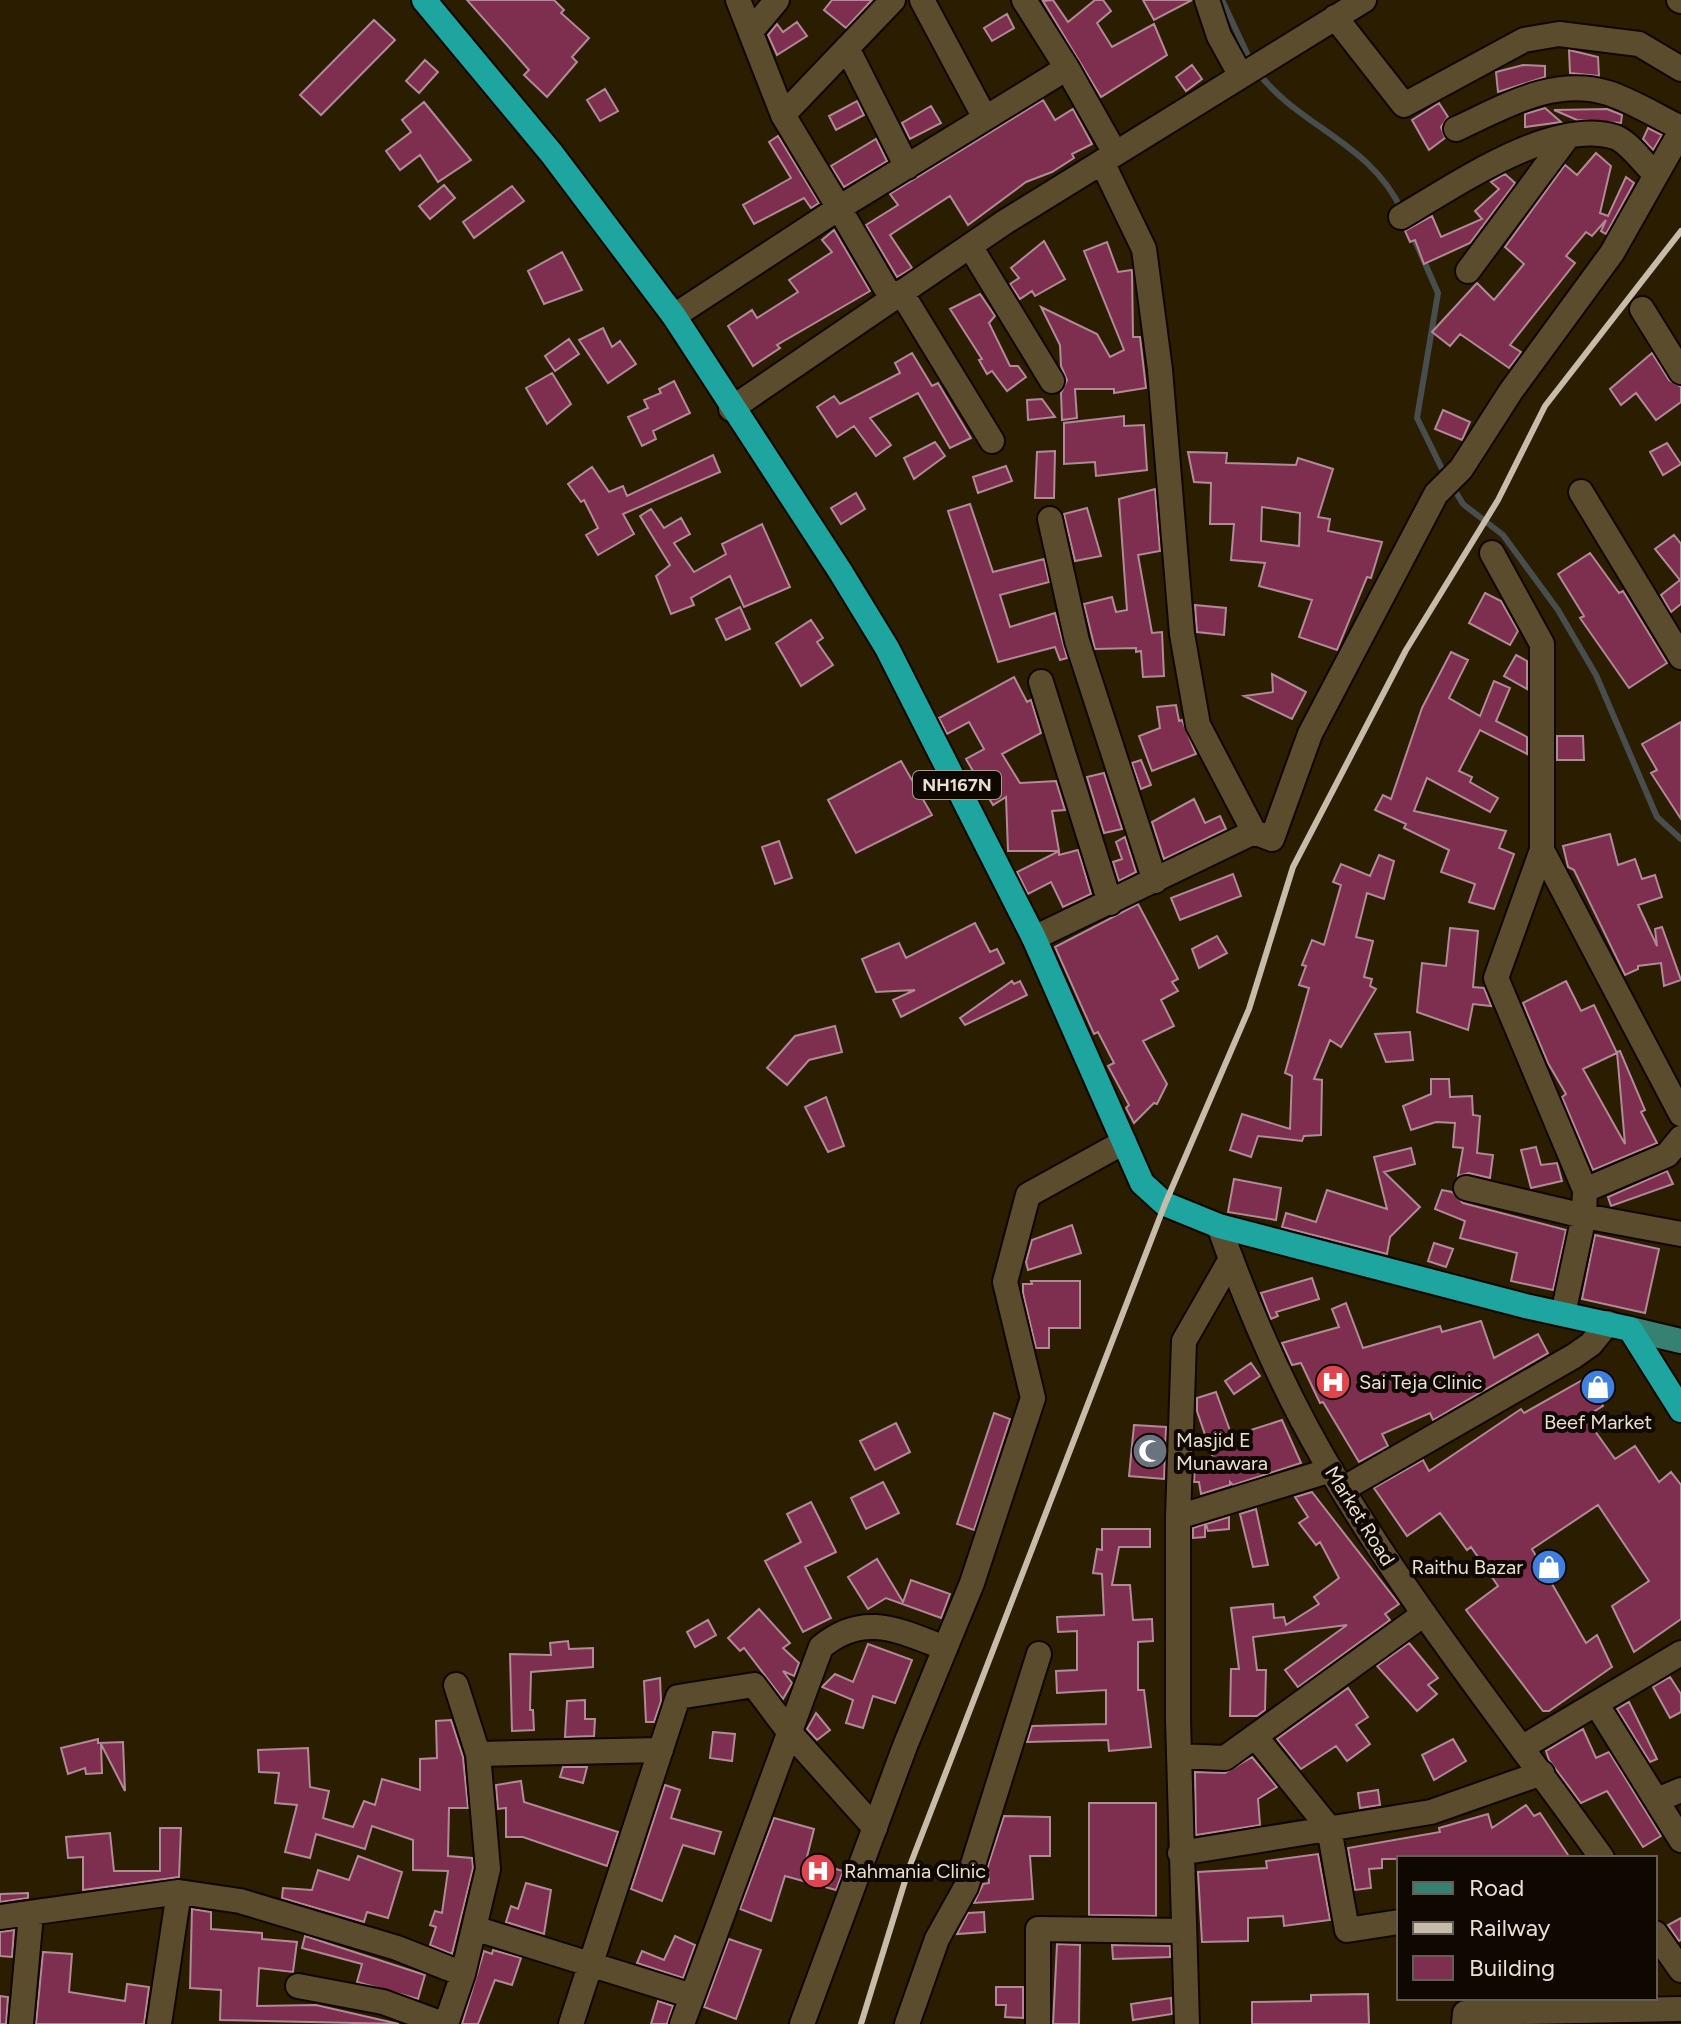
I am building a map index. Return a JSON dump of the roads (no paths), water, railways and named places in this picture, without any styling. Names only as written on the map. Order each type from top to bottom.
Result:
[{"type":"highway","name":"NH167N","points":[[424,0],[552,154],[674,316],[887,648],[1034,938],[1142,1183],[1165,1204],[1219,1226],[1619,1326]]},
{"type":"highway","points":[[1619,1326],[1681,1410]]},
{"type":"main road","points":[[1619,1326],[1681,1341]]},
{"type":"street","points":[[738,0],[783,115],[839,208],[992,441]]},
{"type":"street","points":[[752,30],[777,0]]},
{"type":"street","points":[[783,115],[893,0]]},
{"type":"street","points":[[922,0],[985,118]]},
{"type":"street","points":[[1024,0],[1067,68],[1109,158],[1144,249],[1160,370],[1182,634],[1198,725],[1254,832],[1272,839],[1310,734],[1436,494],[1461,469],[1511,391],[1612,253],[1681,130],[1612,94],[1589,88],[1566,88],[1513,102],[1456,129]]},
{"type":"street","points":[[1207,0],[1219,36],[1241,76]]},
{"type":"street","points":[[731,409],[970,246],[1364,0]]},
{"type":"street","points":[[1335,17],[1404,105],[1524,40],[1559,34],[1639,44],[1681,69]]},
{"type":"street","points":[[847,48],[907,167]]},
{"type":"street","points":[[674,316],[839,208],[1067,68]]},
{"type":"street","points":[[1401,217],[1521,148],[1590,134],[1617,138],[1655,174]]},
{"type":"street","points":[[1468,271],[1566,139]]},
{"type":"street","points":[[970,246],[1052,381]]},
{"type":"street","points":[[1642,309],[1681,372]]},
{"type":"street","points":[[1581,492],[1681,657]]},
{"type":"street","points":[[1050,519],[1077,641],[1155,881]]},
{"type":"street","points":[[1492,553],[1542,644],[1542,850],[1496,978],[1585,1190],[1584,1216],[1563,1314]]},
{"type":"street","points":[[1041,682],[1110,903]]},
{"type":"street","points":[[1034,938],[1254,832]]},
{"type":"street","points":[[1542,850],[1681,1114]]},
{"type":"street","points":[[1585,1190],[1667,1155],[1681,1138]]},
{"type":"street","points":[[802,2024],[972,1583],[1033,1398],[1005,1282],[1028,1195],[1124,1142]]},
{"type":"street","points":[[1466,1188],[1584,1216],[1681,1234]]},
{"type":"street","name":"Market Road","points":[[1219,1226],[1302,1418],[1337,1480],[1424,1614],[1601,1856]]},
{"type":"street","points":[[1187,2024],[1179,1756],[1178,1517],[1184,1341],[1231,1259]]},
{"type":"street","points":[[1178,1517],[1337,1480],[1574,1356],[1619,1326]]},
{"type":"street","points":[[1179,1756],[1225,1758],[1424,1614]]},
{"type":"street","points":[[682,2024],[817,1656],[829,1640],[879,1625],[945,1648]]},
{"type":"street","points":[[1523,1747],[1681,1653]]},
{"type":"street","points":[[907,2024],[937,1939],[966,1887],[1039,1654]]},
{"type":"street","points":[[298,1986],[383,2002],[444,2024],[463,1974],[488,1869],[478,1754],[456,1685]]},
{"type":"street","points":[[571,2024],[678,1697],[754,1685],[790,1733],[875,1828]]},
{"type":"street","points":[[1597,1705],[1681,1840]]},
{"type":"street","points":[[1255,1736],[1329,1828],[1347,1930],[1397,1922]]},
{"type":"street","points":[[478,1754],[661,1750]]},
{"type":"street","points":[[1180,1853],[1431,1812],[1542,1773]]},
{"type":"street","points":[[1657,1800],[1681,1790]]},
{"type":"street","points":[[0,1917],[179,1892],[240,1901],[397,1948],[463,1974]]},
{"type":"street","points":[[159,2024],[179,1892]]},
{"type":"street","points":[[21,2024],[31,1914]]},
{"type":"street","points":[[474,1928],[692,1996]]},
{"type":"street","points":[[1038,2024],[1038,1929],[1184,1931]]},
{"type":"street","points":[[1657,1936],[1681,1970]]},
{"type":"street","points":[[1464,2024],[1465,2013],[1681,2009]]},
{"type":"waterway","points":[[1222,0],[1251,62]]},
{"type":"waterway","points":[[1257,71],[1293,107],[1372,168],[1389,187],[1402,211]]},
{"type":"waterway","points":[[1413,236],[1438,293],[1417,418],[1445,475]]},
{"type":"waterway","points":[[1451,484],[1463,504],[1503,535],[1558,610],[1596,675],[1657,817],[1681,839]]},
{"type":"railway","points":[[861,2024],[909,1868],[1165,1204],[1249,1009],[1293,867],[1406,650],[1498,500],[1545,406],[1681,231]]},
{"type":"place","name":"Sai Teja Clinic","points":[[1333,1382]]},
{"type":"place","name":"Beef Market","points":[[1598,1387]]},
{"type":"place","name":"Masjid E Munawara","points":[[1150,1451]]},
{"type":"place","name":"Raithu Bazar","points":[[1549,1567]]},
{"type":"place","name":"Rahmania Clinic","points":[[818,1871]]}]
